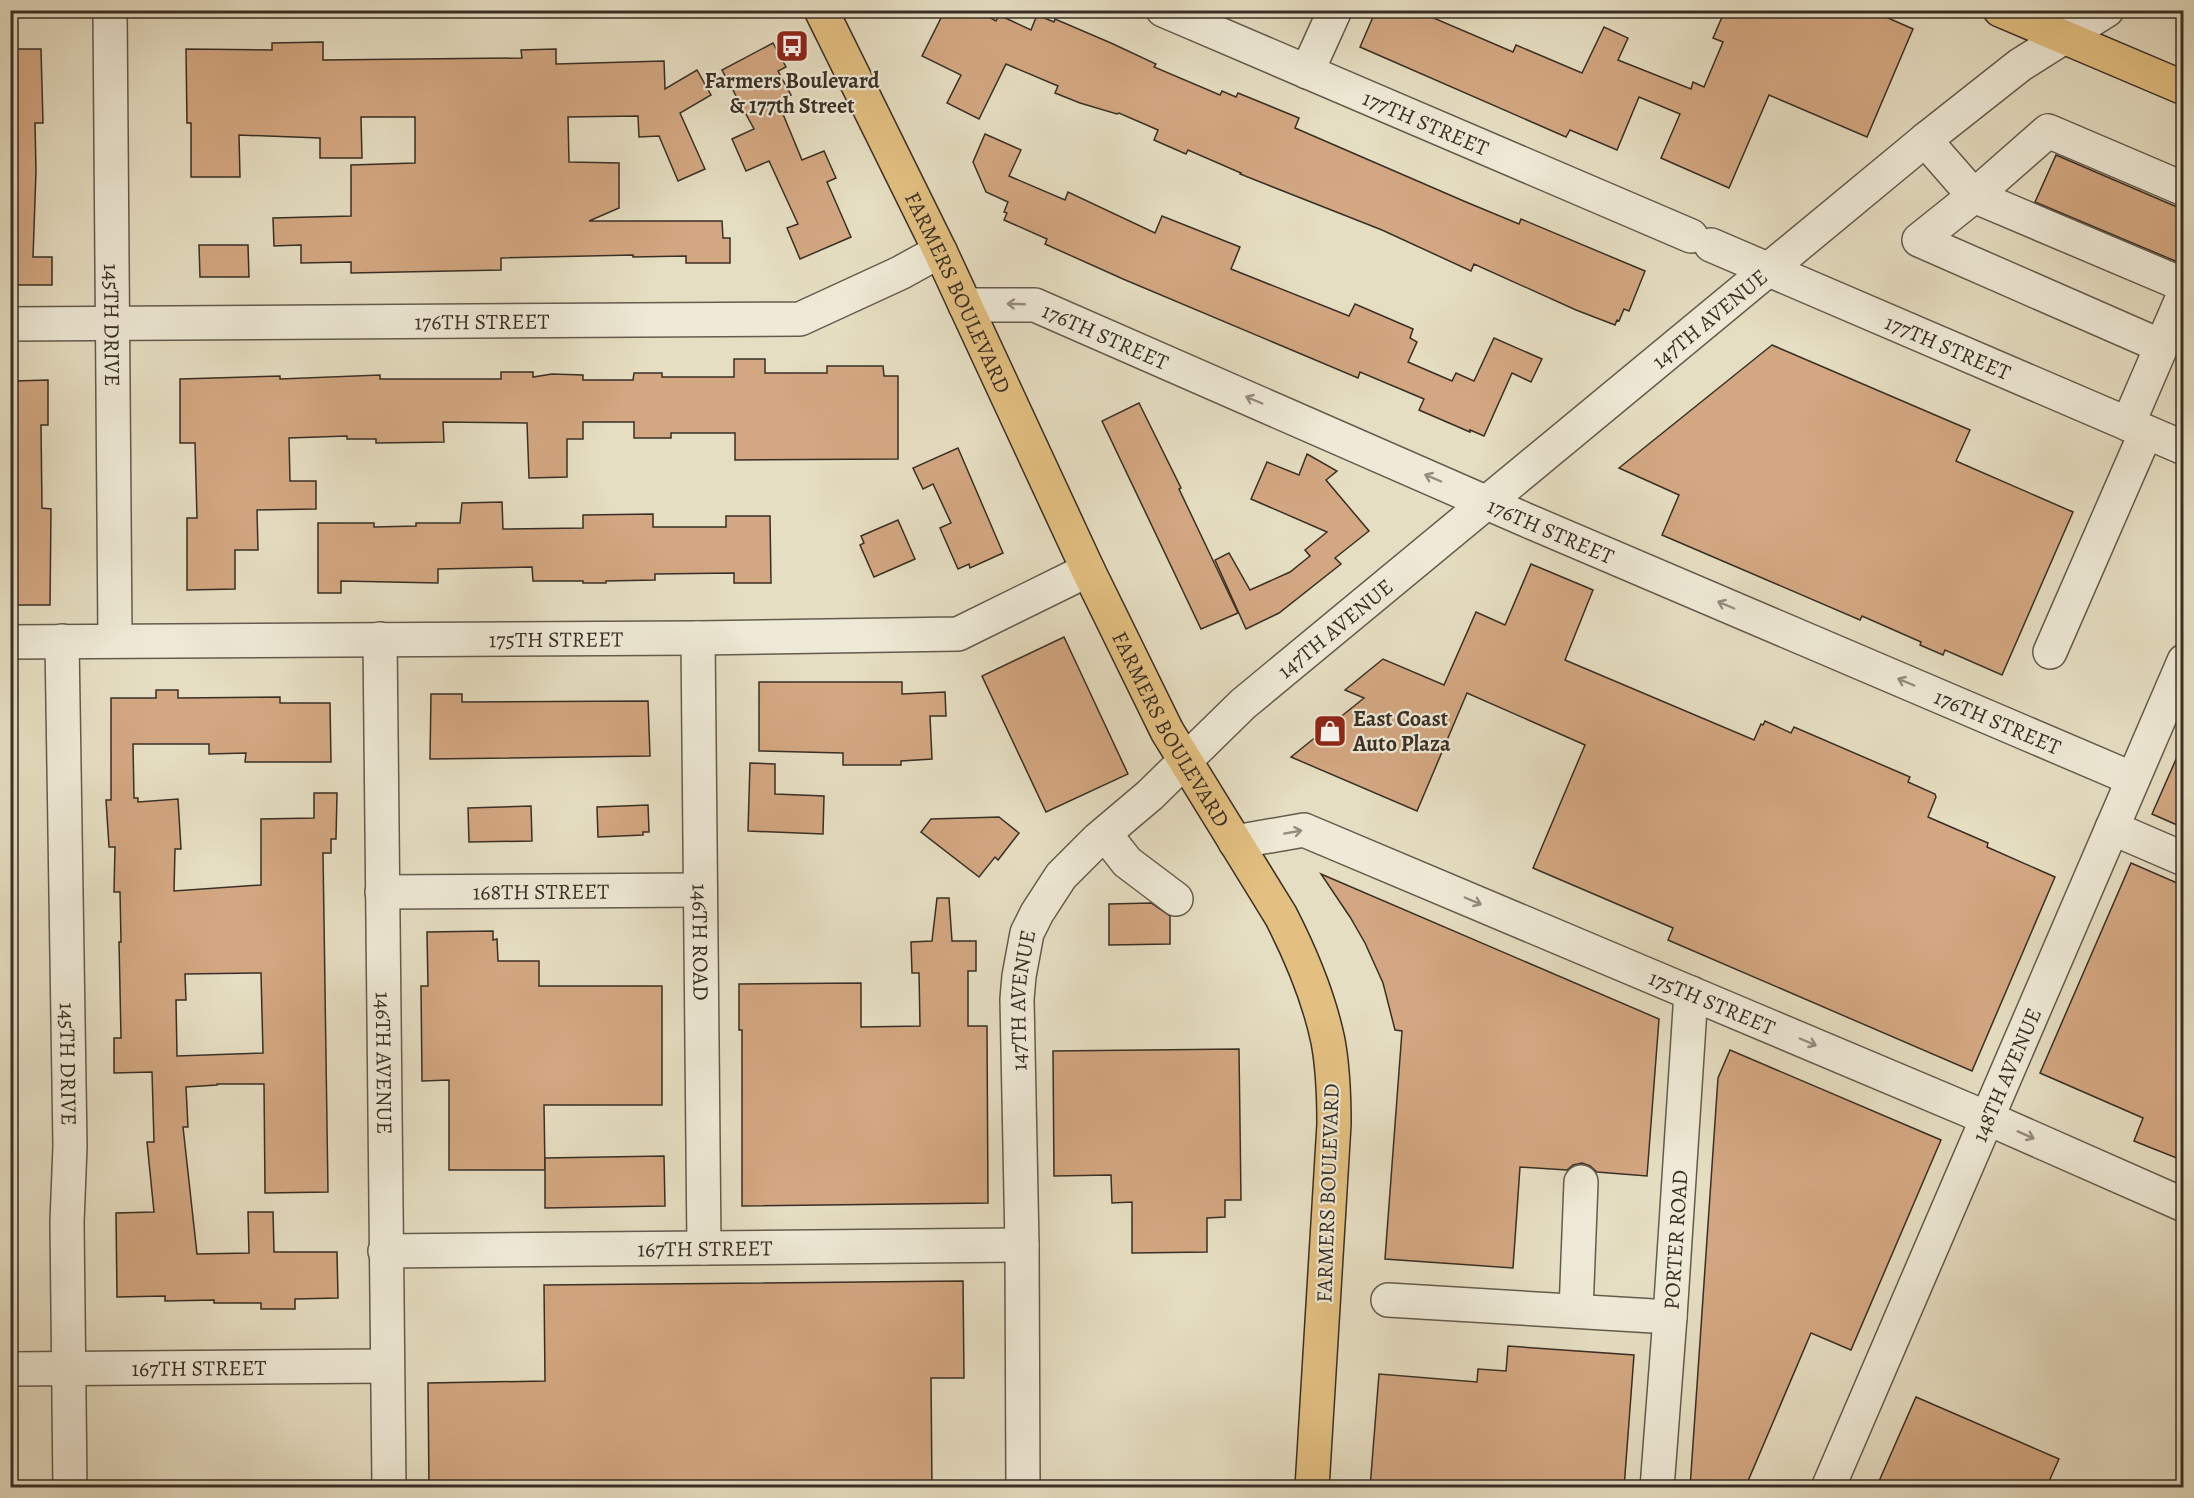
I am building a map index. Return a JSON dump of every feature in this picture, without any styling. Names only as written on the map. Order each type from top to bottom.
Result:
[{"type":"main road","name":"FARMERS BOULEVARD","points":[[821,10],[940,251],[1088,570],[1167,732],[1293,938],[1321,1017],[1332,1068],[1334,1124],[1312,1488]]},
{"type":"main road","points":[[2000,10],[2184,88]]},
{"type":"street","name":"145TH DRIVE","points":[[110,10],[115,640]]},
{"type":"street","name":"177TH STREET","points":[[1163,10],[2184,448]]},
{"type":"street","points":[[1307,72],[1335,10]]},
{"type":"street","name":"147TH AVENUE","points":[[1023,1488],[1022,1245],[1017,999],[1027,933],[1049,893],[1078,858],[1150,795],[1243,704],[1925,140],[2020,65],[2108,10]]},
{"type":"street","points":[[2161,346],[1919,240],[1974,196],[2048,131],[2184,189]]},
{"type":"street","points":[[1925,140],[1974,196],[2184,285]]},
{"type":"street","name":"176TH STREET","points":[[10,324],[800,319],[900,273],[940,251]]},
{"type":"street","points":[[2050,652],[2137,428],[2161,346],[2184,294]]},
{"type":"street","name":"176TH STREET","points":[[965,305],[1035,305],[1486,502],[2133,779]]},
{"type":"street","name":"175TH STREET","points":[[10,642],[698,638],[958,634],[1088,570]]},
{"type":"street","name":"146TH ROAD","points":[[698,638],[704,1248]]},
{"type":"street","name":"146TH AVENUE","points":[[380,639],[389,1488]]},
{"type":"street","name":"145TH DRIVE","points":[[62,641],[70,1146],[68,1222],[70,1488]]},
{"type":"street","name":"148TH AVENUE","points":[[1828,1488],[2182,667]]},
{"type":"street","points":[[2112,828],[2184,859]]},
{"type":"street","name":"175TH STREET","points":[[1235,842],[1304,830],[1987,1118],[2184,1205]]},
{"type":"street","points":[[1105,834],[1127,862],[1176,899]]},
{"type":"street","name":"168TH STREET","points":[[382,892],[700,890]]},
{"type":"street","name":"PORTER ROAD","points":[[1657,1488],[1691,993]]},
{"type":"street","points":[[1576,1311],[1581,1182]]},
{"type":"street","name":"167TH STREET","points":[[386,1251],[1022,1245]]},
{"type":"street","points":[[1388,1300],[1670,1317]]},
{"type":"street","name":"167TH STREET","points":[[10,1369],[387,1366]]},
{"type":"building","points":[[945,10],[976,10],[996,21],[999,15],[1031,30],[1037,15],[1054,22],[1055,19],[1156,64],[1154,67],[1220,95],[1222,91],[1236,97],[1238,93],[1299,118],[1295,128],[1519,224],[1521,219],[1645,271],[1629,311],[1624,309],[1615,325],[1474,264],[1471,271],[1382,230],[1240,174],[1188,150],[1186,154],[1154,140],[1158,130],[1119,113],[1080,103],[1055,93],[1058,86],[1006,64],[979,119],[947,103],[961,75],[922,56]]},
{"type":"building","points":[[1376,10],[1415,10],[1513,52],[1516,45],[1582,73],[1604,27],[1628,38],[1618,60],[1691,89],[1693,82],[1704,87],[1723,42],[1713,38],[1725,10],[1870,10],[1913,29],[1867,137],[1769,95],[1729,188],[1661,158],[1680,114],[1639,97],[1617,150],[1570,130],[1566,137],[1360,47]]},
{"type":"building","points":[[323,42],[323,60],[522,58],[521,50],[556,49],[556,64],[664,61],[665,89],[697,70],[711,95],[680,113],[705,169],[678,181],[659,136],[639,137],[638,116],[568,117],[569,162],[619,163],[619,208],[589,221],[722,221],[723,238],[730,238],[730,263],[686,263],[686,256],[501,258],[501,270],[351,273],[351,262],[301,263],[301,245],[274,246],[273,218],[351,216],[351,165],[415,163],[415,117],[361,117],[362,158],[320,158],[320,138],[239,135],[240,177],[191,177],[191,123],[187,123],[186,49],[272,50],[272,43]]},
{"type":"building","points":[[773,43],[786,67],[778,71],[791,95],[778,102],[802,160],[824,151],[836,178],[827,182],[851,237],[800,259],[787,228],[798,224],[769,161],[746,171],[732,139],[754,129],[722,70]]},
{"type":"building","points":[[10,49],[41,49],[43,123],[35,123],[33,257],[52,257],[52,285],[10,285]]},
{"type":"building","points":[[985,134],[1021,150],[1009,176],[1065,200],[1068,192],[1155,233],[1162,216],[1240,247],[1231,269],[1349,316],[1355,304],[1413,329],[1410,338],[1417,342],[1408,362],[1452,381],[1456,373],[1474,381],[1494,338],[1542,359],[1531,382],[1512,373],[1484,436],[1470,430],[1470,432],[1419,410],[1424,399],[1360,372],[1358,378],[1123,279],[1045,244],[1047,239],[1004,220],[1008,202],[986,192],[973,162]]},
{"type":"building","points":[[2056,155],[2184,210],[2184,255],[2180,263],[2035,202]]},
{"type":"building","points":[[199,245],[248,245],[249,277],[200,277]]},
{"type":"building","points":[[1772,345],[1970,430],[1956,461],[2073,512],[2002,675],[1945,650],[1943,655],[1920,645],[1921,642],[1862,616],[1860,620],[1662,535],[1679,495],[1619,468]]},
{"type":"building","points":[[734,359],[765,359],[765,373],[827,373],[827,366],[883,366],[884,376],[898,376],[898,459],[735,460],[735,433],[671,433],[671,438],[634,438],[634,422],[583,422],[583,439],[567,439],[567,477],[529,478],[527,423],[443,422],[444,442],[376,443],[376,439],[347,439],[347,436],[289,438],[290,481],[316,481],[316,509],[257,510],[258,550],[235,550],[235,589],[187,590],[187,518],[197,518],[195,443],[180,443],[180,379],[280,376],[280,379],[380,375],[380,379],[501,379],[501,372],[533,372],[533,377],[552,374],[583,375],[583,380],[633,380],[634,373],[662,373],[662,377],[734,377]]},
{"type":"building","points":[[48,380],[48,425],[41,425],[42,508],[51,509],[50,605],[10,605],[10,403],[14,403],[14,381]]},
{"type":"building","points":[[1139,403],[1238,613],[1201,629],[1102,421]]},
{"type":"building","points":[[958,448],[1003,553],[970,568],[969,564],[958,569],[940,528],[951,523],[933,484],[923,489],[913,468]]},
{"type":"building","points":[[1307,454],[1337,471],[1326,480],[1369,531],[1335,558],[1341,564],[1279,613],[1246,629],[1215,560],[1229,553],[1250,590],[1290,572],[1310,556],[1305,550],[1327,532],[1251,499],[1267,462],[1299,475]]},
{"type":"building","points":[[502,502],[503,529],[583,528],[583,515],[653,514],[653,527],[726,527],[726,516],[770,516],[771,583],[734,583],[734,573],[655,574],[655,580],[583,583],[583,581],[533,581],[532,567],[438,569],[438,583],[341,581],[341,593],[318,593],[318,523],[374,523],[374,527],[416,526],[416,523],[460,523],[462,503]]},
{"type":"building","points":[[898,520],[915,559],[874,577],[860,545],[864,543],[861,536]]},
{"type":"building","points":[[1531,564],[1593,590],[1565,660],[1754,740],[1761,724],[1763,725],[1765,721],[1791,733],[1794,727],[1910,777],[1908,782],[1935,794],[1936,797],[1928,817],[1988,843],[1987,847],[2055,877],[1972,1071],[1668,940],[1673,928],[1533,868],[1585,745],[1467,693],[1417,811],[1291,757],[1364,698],[1345,690],[1383,659],[1444,685],[1476,612],[1505,625]]},
{"type":"building","points":[[1064,637],[1128,774],[1046,812],[982,676]]},
{"type":"building","points":[[759,682],[902,682],[902,694],[945,692],[946,716],[930,716],[932,759],[901,761],[901,765],[843,765],[843,753],[759,751]]},
{"type":"building","points":[[156,690],[178,690],[178,698],[280,697],[280,703],[330,703],[331,762],[245,762],[246,753],[209,754],[209,744],[133,744],[134,798],[138,798],[138,802],[178,799],[181,849],[175,849],[174,891],[261,885],[261,819],[314,818],[314,793],[337,793],[336,839],[331,839],[331,853],[323,853],[328,1192],[265,1193],[264,1084],[217,1084],[186,1087],[188,1127],[183,1127],[197,1254],[249,1253],[248,1212],[273,1212],[274,1252],[337,1252],[338,1298],[295,1299],[295,1309],[261,1309],[261,1303],[214,1303],[214,1300],[165,1301],[165,1296],[117,1297],[116,1213],[154,1212],[147,1142],[154,1142],[152,1072],[114,1073],[114,1038],[121,1038],[119,942],[121,942],[120,892],[114,892],[115,847],[109,847],[106,800],[111,800],[111,698],[156,698]],"holes":[[[261,973],[263,1053],[177,1056],[176,1000],[186,1000],[185,974]]]},
{"type":"building","points":[[431,694],[462,694],[462,702],[648,701],[650,756],[430,759]]},
{"type":"building","points":[[2184,741],[2184,828],[2152,814]]},
{"type":"building","points":[[750,763],[775,764],[775,794],[824,796],[823,834],[748,831]]},
{"type":"building","points":[[648,805],[649,832],[643,832],[643,835],[598,837],[597,807]]},
{"type":"building","points":[[531,806],[532,841],[469,842],[468,808]]},
{"type":"building","points":[[999,817],[1019,833],[998,860],[995,857],[979,877],[921,832],[931,819]]},
{"type":"building","points":[[2131,863],[2184,886],[2184,1161],[2134,1141],[2143,1118],[2040,1073]]},
{"type":"building","points":[[1321,874],[1659,1019],[1647,1176],[1597,1172],[1582,1163],[1573,1165],[1567,1170],[1520,1167],[1513,1268],[1385,1259],[1402,1031],[1395,1030],[1383,983],[1365,943]]},
{"type":"building","points":[[937,898],[949,898],[952,941],[976,941],[976,971],[968,971],[968,1026],[987,1026],[988,1203],[742,1206],[742,1030],[739,1030],[739,984],[861,983],[861,1027],[920,1026],[919,973],[912,973],[911,942],[932,941]]},
{"type":"building","points":[[1151,903],[1170,916],[1170,944],[1109,945],[1109,904]]},
{"type":"building","points":[[493,931],[493,940],[497,939],[498,961],[539,961],[539,986],[662,986],[662,1105],[544,1105],[545,1170],[449,1170],[449,1080],[422,1081],[421,986],[428,986],[427,932]]},
{"type":"building","points":[[1239,1049],[1241,1200],[1225,1200],[1225,1217],[1207,1218],[1207,1252],[1132,1253],[1132,1202],[1112,1203],[1111,1175],[1054,1176],[1053,1051]]},
{"type":"building","points":[[1730,1050],[1941,1140],[1851,1350],[1811,1333],[1745,1488],[1690,1488],[1718,1078]]},
{"type":"building","points":[[664,1156],[665,1206],[545,1208],[545,1158]]},
{"type":"building","points":[[963,1281],[964,1378],[931,1378],[932,1488],[429,1488],[428,1383],[545,1381],[544,1285]]},
{"type":"building","points":[[1508,1346],[1634,1355],[1624,1488],[1370,1488],[1379,1374],[1477,1382],[1478,1369],[1506,1371]]},
{"type":"building","points":[[1916,1397],[2059,1459],[2046,1488],[1876,1488]]},
{"type":"place","name":"Farmers Boulevard & 177th Street","points":[[792,46]]},
{"type":"place","name":"East Coast Auto Plaza","points":[[1330,731]]}]
